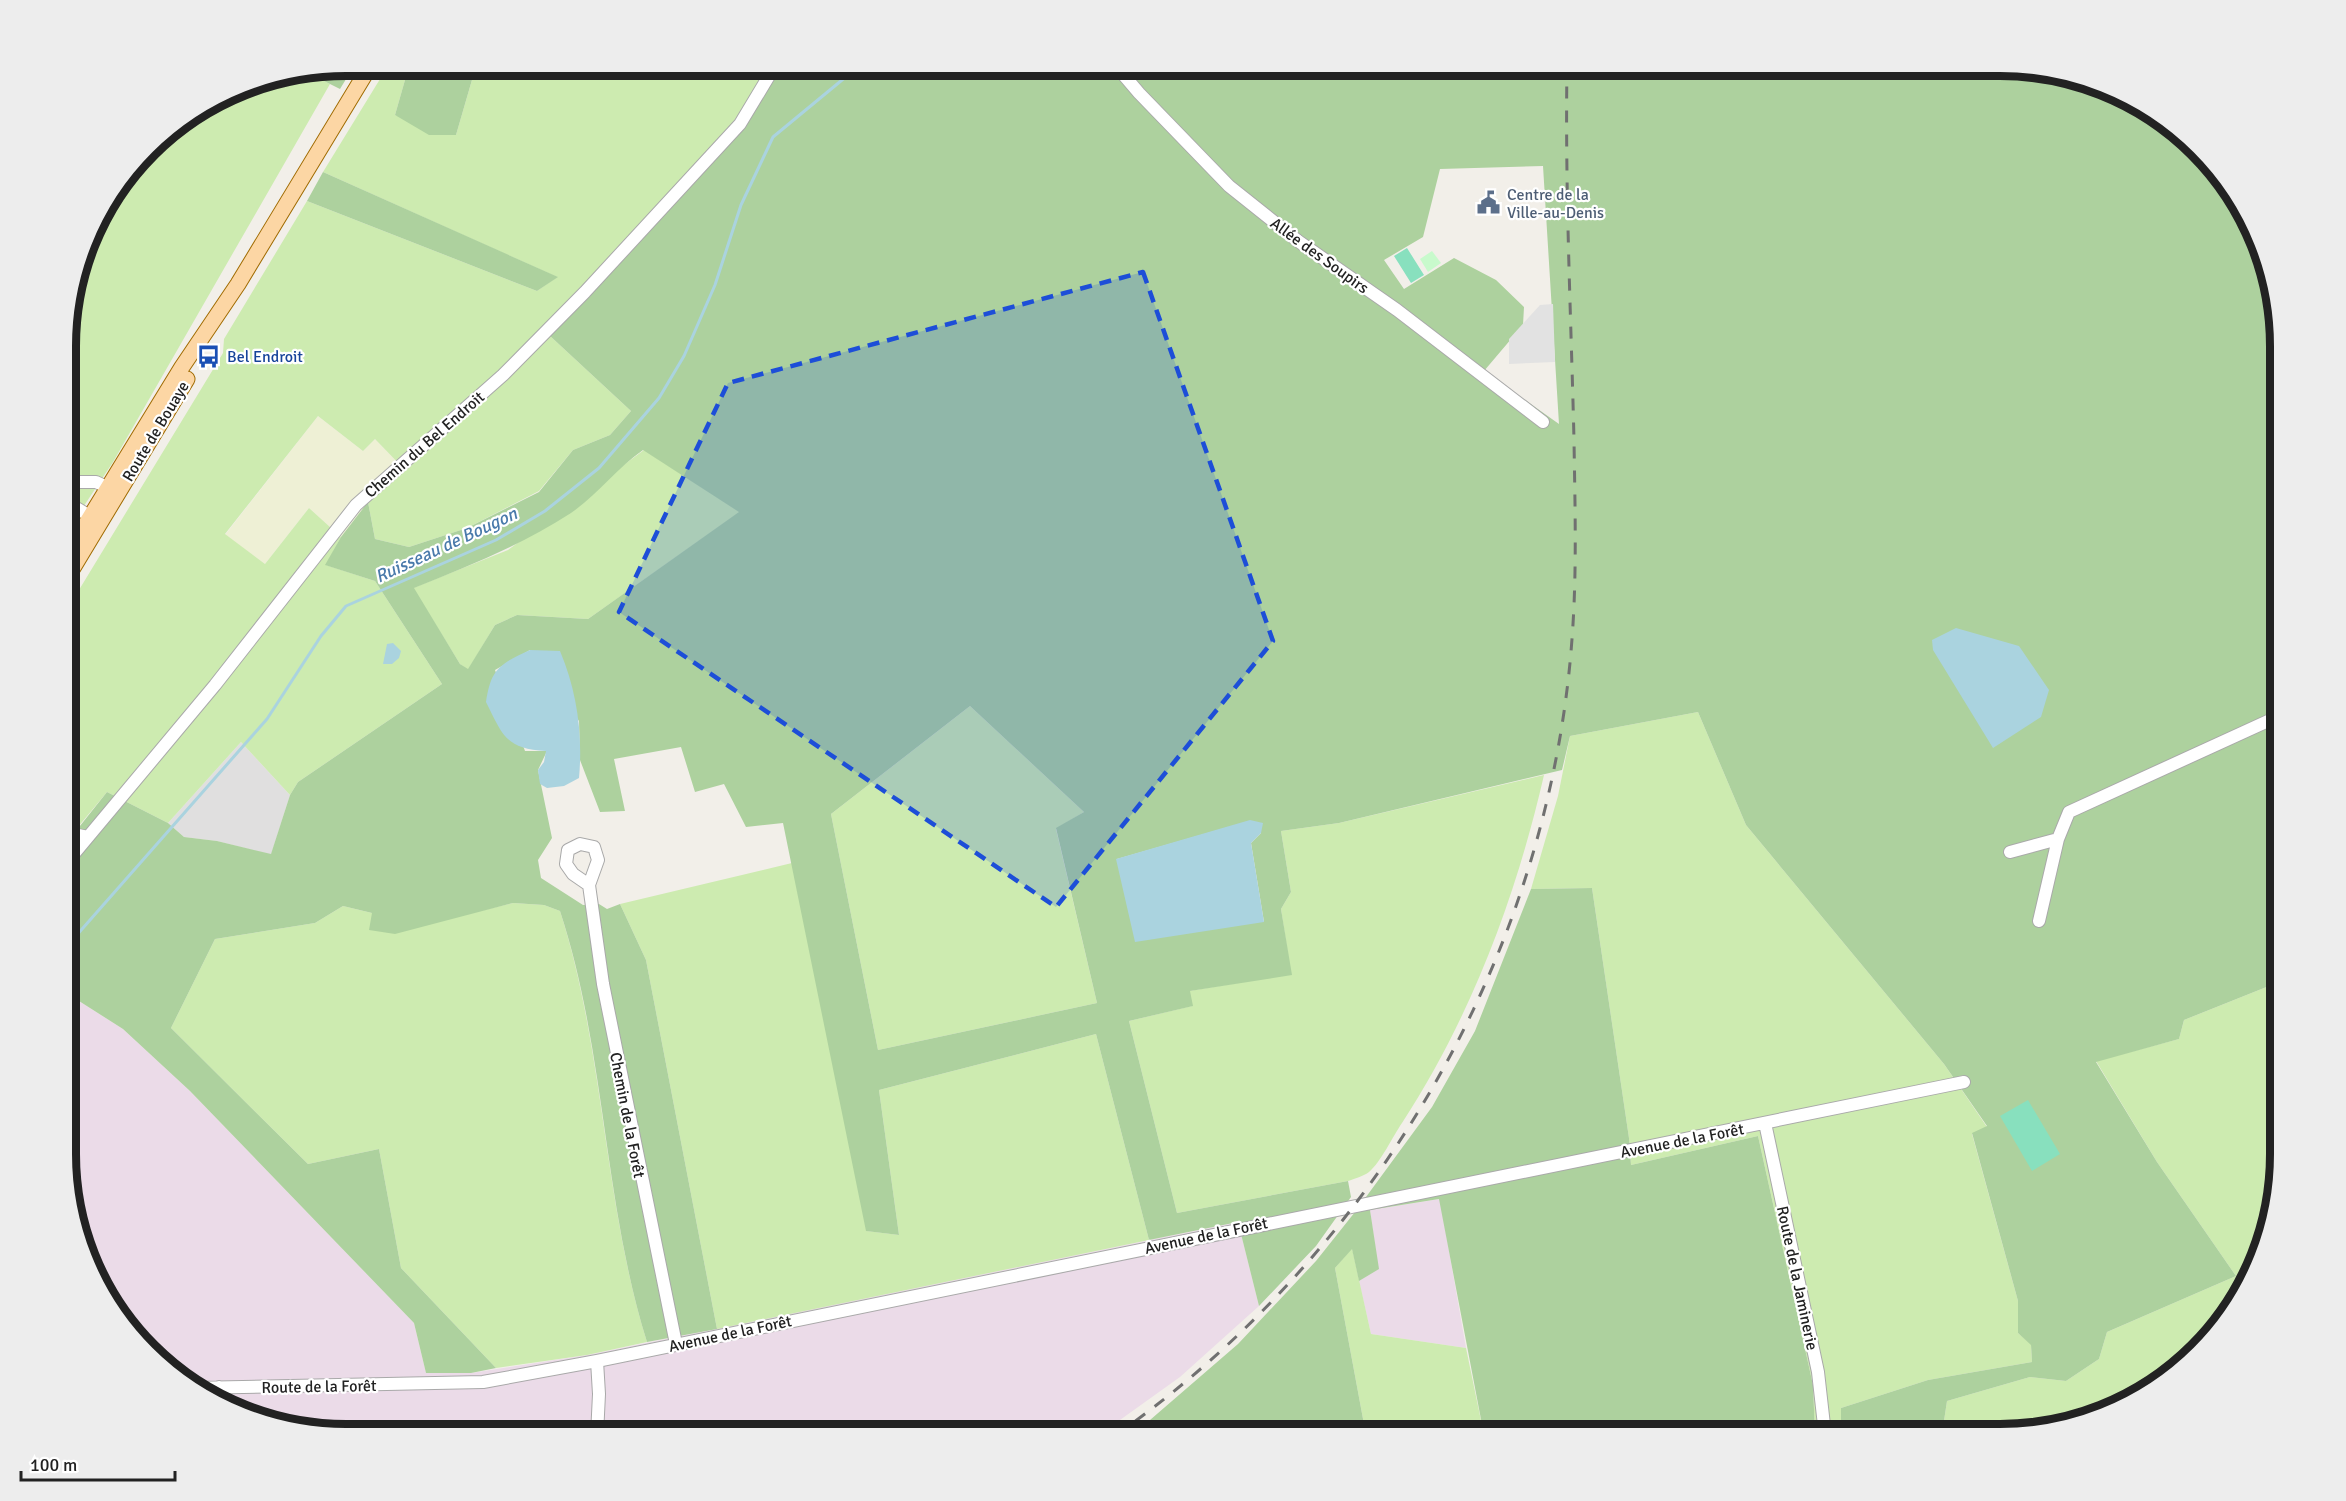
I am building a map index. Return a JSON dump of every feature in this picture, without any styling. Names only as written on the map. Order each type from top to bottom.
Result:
[{"type":"main road","name":"Route de Bouaye","points":[[76,561],[98,518],[170,408],[238,284],[364,76]]},
{"type":"main road","name":"Route de Bouaye","points":[[76,544],[98,518],[107,487],[182,367],[238,284]]},
{"type":"street","name":"Chemin du Bel Endroit","points":[[76,851],[215,685],[357,505],[503,375],[585,292],[740,124],[769,76]]},
{"type":"street","name":"Allée des Soupirs","points":[[1125,76],[1229,186],[1298,241],[1397,310],[1543,422]]},
{"type":"street","points":[[76,482],[96,482],[107,487]]},
{"type":"street","points":[[76,507],[98,518]]},
{"type":"street","points":[[2039,921],[2058,839],[2069,812],[2270,720]]},
{"type":"street","points":[[76,834],[88,837]]},
{"type":"street","points":[[2010,852],[2058,839]]},
{"type":"street","name":"Chemin de la Forêt","points":[[590,885],[605,996],[676,1344]]},
{"type":"street","name":"Avenue de la Forêt","points":[[447,1384],[483,1382],[597,1361],[1964,1082]]},
{"type":"street","name":"Route de la Jaminerie","points":[[1765,1123],[1818,1372],[1824,1424]]},
{"type":"street","points":[[597,1361],[598,1424]]},
{"type":"street","name":"Route de la Forêt","points":[[211,1388],[447,1384]]},
{"type":"street","points":[[219,1388],[219,1392]]},
{"type":"highlighted area","points":[[1143,272],[1273,641],[1056,907],[619,612],[728,383]]},
{"type":"shaded area","points":[[1553,304],[1555,362],[1509,364],[1509,339],[1540,305]]},
{"type":"shaded area","points":[[241,742],[290,795],[271,855],[217,841],[184,837],[168,823]]},
{"type":"shaded area","points":[[76,999],[123,1029],[190,1091],[414,1323],[426,1373],[471,1373],[587,1355],[1238,1222],[1259,1306],[1180,1377],[1114,1424],[328,1424],[294,1419],[259,1410],[211,1388],[168,1358],[132,1319],[104,1274],[86,1225],[77,1173]]},
{"type":"shaded area","points":[[1440,1199],[1466,1348],[1371,1334],[1359,1281],[1378,1268],[1370,1210]]},
{"type":"green space","points":[[348,76],[340,89],[318,78]]},
{"type":"green space","points":[[382,76],[406,76],[395,115],[456,135],[473,76],[773,76],[743,128],[549,335],[631,411],[610,435],[573,450],[539,491],[467,528],[409,547],[375,539],[368,502],[405,470],[375,439],[363,451],[318,416],[225,534],[265,564],[309,508],[341,537],[326,565],[375,581],[442,684],[298,782],[290,795],[241,742],[168,823],[107,792],[76,829],[76,595],[223,353],[224,339],[307,201],[537,291],[557,277],[323,172]]},
{"type":"green space","points":[[406,76],[473,76],[456,135],[429,135],[395,115]]},
{"type":"green space","points":[[773,76],[2000,76],[2035,79],[2070,86],[2119,104],[2150,122],[2178,143],[2203,168],[2224,196],[2242,227],[2255,259],[2264,294],[2269,328],[2270,986],[2184,1020],[2179,1039],[2096,1062],[2157,1162],[2236,1276],[2107,1332],[2099,1359],[2066,1381],[2030,1377],[1947,1401],[1944,1424],[1841,1424],[1841,1408],[1928,1380],[2032,1362],[2031,1345],[2018,1333],[2018,1301],[1972,1133],[1987,1126],[1944,1064],[1746,825],[1698,712],[1570,736],[1562,770],[1339,823],[1281,831],[1291,892],[1281,909],[1292,975],[1190,991],[1193,1006],[1129,1021],[1177,1213],[1348,1181],[1351,1197],[1316,1246],[1259,1306],[1238,1222],[1149,1240],[1096,1034],[879,1090],[899,1235],[866,1231],[783,823],[746,827],[724,784],[695,792],[681,747],[614,759],[625,811],[600,812],[580,760],[579,721],[530,650],[495,670],[525,751],[547,751],[538,770],[552,838],[538,860],[541,878],[583,905],[599,904],[607,909],[620,904],[646,960],[717,1329],[647,1342],[621,1235],[587,1018],[560,911],[544,905],[513,903],[395,934],[369,930],[372,913],[343,906],[315,923],[215,939],[171,1028],[308,1164],[379,1149],[401,1268],[496,1368],[471,1373],[426,1373],[414,1323],[190,1091],[123,1029],[76,999],[76,831],[107,792],[168,823],[184,837],[217,841],[271,854],[290,795],[298,782],[442,684],[375,581],[325,565],[341,537],[368,502],[375,539],[409,547],[467,528],[539,492],[573,450],[610,435],[631,411],[549,335],[743,128]],"holes":[[[1543,166],[1559,424],[1484,371],[1523,325],[1524,307],[1496,280],[1454,258],[1404,289],[1384,260],[1423,237],[1440,169]],[[643,450],[739,512],[588,619],[517,615],[495,625],[468,669],[460,664],[414,588],[494,554],[552,525],[580,506]],[[970,706],[1084,812],[1056,828],[1097,1003],[878,1050],[831,814]],[[1250,821],[1261,833],[1251,843],[1264,922],[1117,859]]]},
{"type":"green space","points":[[318,78],[330,84],[113,462],[76,518],[76,346],[79,311],[91,259],[113,211],[132,182],[155,155],[182,132],[211,113],[243,97],[276,86]]},
{"type":"green space","points":[[323,172],[558,277],[537,291],[307,201]]},
{"type":"green space","points":[[1407,248],[1424,275],[1411,283],[1394,256]]},
{"type":"green space","points":[[1432,251],[1441,263],[1428,272],[1420,259]]},
{"type":"green space","points":[[318,416],[363,451],[375,439],[405,470],[368,502],[341,537],[309,508],[265,564],[225,535]]},
{"type":"green space","points":[[644,450],[740,512],[588,619],[517,615],[495,625],[468,670],[460,664],[413,588],[508,550]]},
{"type":"green space","points":[[970,706],[1084,812],[1056,829],[1097,1003],[878,1050],[831,814]]},
{"type":"green space","points":[[1698,712],[1746,825],[1944,1064],[1987,1127],[1972,1134],[2018,1301],[2018,1333],[2031,1344],[2032,1362],[1928,1380],[1841,1408],[1841,1424],[1815,1424],[1813,1385],[1758,1136],[1631,1165],[1592,888],[1531,889],[1558,796],[1570,736]]},
{"type":"green space","points":[[1544,775],[1520,866],[1505,911],[1470,998],[1427,1083],[1373,1168],[1364,1175],[1348,1181],[1177,1213],[1129,1021],[1192,1006],[1189,991],[1291,974],[1281,909],[1291,892],[1281,831],[1339,823]]},
{"type":"green space","points":[[792,863],[867,1231],[899,1235],[879,1090],[1096,1034],[1149,1240],[717,1329],[646,960],[620,904]]},
{"type":"green space","points":[[1592,888],[1631,1165],[1758,1136],[1813,1385],[1815,1424],[1482,1424],[1439,1199],[1370,1210],[1379,1269],[1359,1281],[1352,1249],[1335,1268],[1364,1424],[1144,1424],[1238,1344],[1316,1261],[1432,1107],[1475,1031],[1531,889]]},
{"type":"green space","points":[[513,903],[544,905],[560,911],[575,964],[586,1018],[621,1235],[632,1289],[647,1342],[587,1355],[496,1368],[401,1268],[379,1149],[308,1164],[171,1028],[215,939],[315,923],[343,906],[372,913],[463,915]]},
{"type":"green space","points":[[2270,986],[2270,1155],[2267,1190],[2255,1242],[2233,1290],[2214,1319],[2191,1346],[2150,1379],[2119,1397],[2087,1410],[2035,1422],[1944,1424],[1947,1401],[2030,1377],[2066,1381],[2099,1359],[2107,1332],[2236,1276],[2157,1162],[2096,1061],[2179,1039],[2184,1020]]},
{"type":"green space","points":[[2028,1100],[2060,1154],[2032,1171],[2000,1116]]},
{"type":"green space","points":[[1352,1248],[1371,1334],[1466,1348],[1482,1424],[1364,1424],[1335,1268]]},
{"type":"water","points":[[1956,628],[2019,646],[2049,690],[2041,717],[1993,748],[1933,650],[1932,640]]},
{"type":"water","points":[[393,643],[401,651],[399,658],[392,664],[383,664],[387,644]]},
{"type":"water","points":[[530,650],[560,651],[575,697],[580,746],[579,778],[564,786],[547,788],[540,784],[538,770],[544,762],[546,751],[533,750],[514,744],[502,732],[486,702],[494,674],[499,668]]},
{"type":"water","points":[[1250,820],[1263,823],[1261,833],[1251,843],[1264,922],[1135,942],[1116,859]]},
{"type":"waterway","name":"Ruisseau de Bougon","points":[[76,936],[267,719],[321,636],[346,606],[496,540],[545,511],[599,468],[659,398],[684,356],[715,285],[741,205],[773,137],[847,76]]},
{"type":"railway","points":[[1130,1424],[1209,1362],[1293,1278],[1368,1187],[1432,1088],[1486,982],[1527,872],[1556,757],[1574,614],[1575,515],[1567,76]]},
{"type":"place","name":"Centre de la Ville-au-Denis","points":[[1489,203]]},
{"type":"place","name":"Bel Endroit","points":[[209,356]]}]
